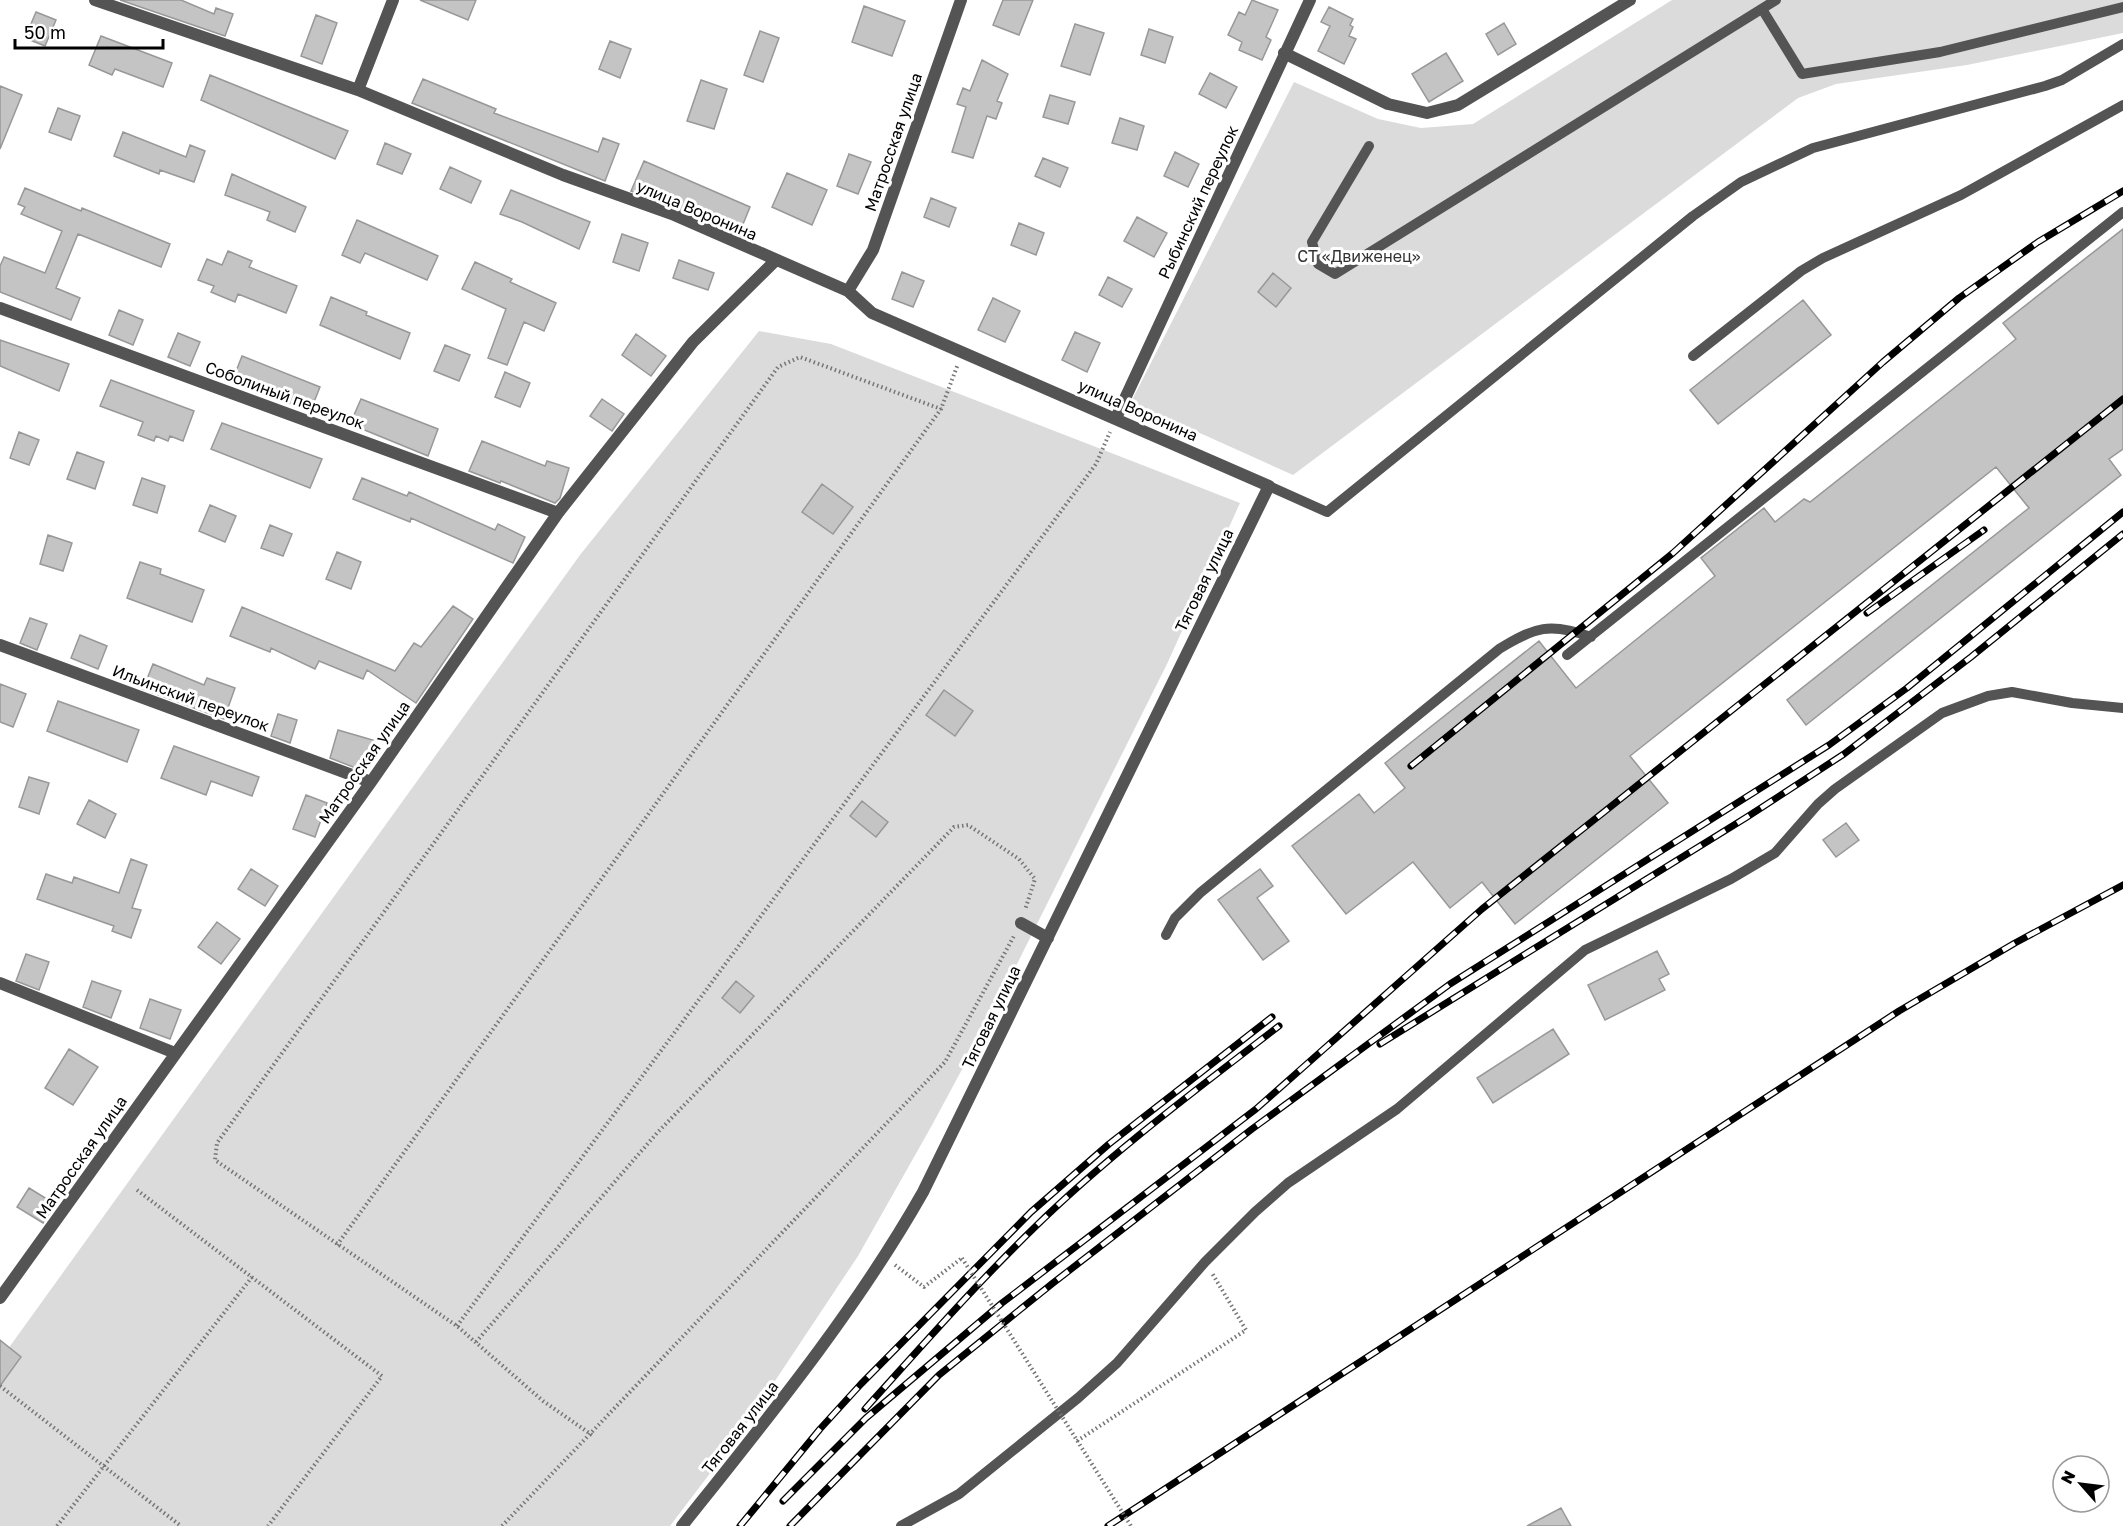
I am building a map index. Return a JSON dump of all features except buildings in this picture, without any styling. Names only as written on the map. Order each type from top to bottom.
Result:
[{"type":"street","name":"улица Воронина","points":[[95,0],[358,90],[563,175],[672,214],[848,291],[872,314],[1269,486]]},
{"type":"street","points":[[358,90],[393,0]]},
{"type":"street","name":"Матросская улица","points":[[848,291],[873,250],[961,0]]},
{"type":"street","name":"Рыбинский переулок","points":[[1116,418],[1284,53],[1311,0]]},
{"type":"street","points":[[1284,53],[1388,104],[1427,113],[1458,105],[1630,0]]},
{"type":"street","name":"Матросская улица","points":[[0,1298],[371,782],[558,513],[693,342],[775,261]]},
{"type":"street","name":"Соболиный переулок","points":[[0,308],[558,513]]},
{"type":"street","name":"Тяговая улица","points":[[682,1526],[807,1368],[884,1258],[938,1162],[1269,486]]},
{"type":"street","name":"Ильинский переулок","points":[[0,645],[371,782]]},
{"type":"street","points":[[1021,923],[1048,938]]},
{"type":"street","points":[[0,983],[175,1053]]},
{"type":"lane","points":[[1369,146],[1312,242],[1318,264],[1335,274],[1776,0]]},
{"type":"lane","points":[[1762,9],[1802,74],[1940,52],[2123,7]]},
{"type":"lane","points":[[1269,486],[1327,512],[1693,216],[1741,182],[1813,148],[2062,80],[2123,44]]},
{"type":"lane","points":[[1693,356],[1816,262],[1961,195],[2123,105]]},
{"type":"lane","points":[[1567,656],[2123,212]]},
{"type":"lane","points":[[1166,935],[1175,918],[1201,892],[1499,649],[1522,635],[1542,627],[1559,627],[1591,637]]},
{"type":"lane","points":[[901,1526],[959,1494],[1085,1393],[1117,1363],[1205,1262],[1255,1212],[1288,1183],[1397,1109],[1585,950],[1731,879],[1775,853],[1818,804],[1835,789],[1942,713],[1988,696],[2012,692],[2072,703],[2123,708]]},
{"type":"path","points":[[337,1245],[941,409],[962,352]]},
{"type":"path","points":[[592,1435],[543,1401],[457,1326],[215,1160],[217,1143],[778,367],[800,357],[941,409]]},
{"type":"path","points":[[457,1326],[1096,464],[1116,418]]},
{"type":"path","points":[[476,1342],[657,1133],[954,827],[969,825],[1019,859],[1035,879],[1021,923],[945,1062],[592,1435],[502,1526]]},
{"type":"path","points":[[137,1190],[382,1376],[268,1526]]},
{"type":"path","points":[[884,1258],[924,1287],[962,1258],[1131,1526]]},
{"type":"path","points":[[1077,1441],[1246,1330],[1205,1262]]},
{"type":"path","points":[[57,1526],[252,1277]]},
{"type":"path","points":[[0,1386],[181,1526]]},
{"type":"green space","name":"СТ «Движенец»","points":[[1672,0],[2123,0],[2123,33],[1967,65],[1836,84],[1798,98],[1293,475],[1131,402],[1294,82],[1378,119],[1421,128],[1473,124]]},
{"type":"green space","points":[[759,331],[831,344],[1240,503],[1167,664],[994,1010],[858,1256],[739,1435],[670,1526],[0,1526],[0,1360],[580,555]]},
{"type":"railway","points":[[1411,766],[1673,553],[1883,362],[1959,298],[2038,242],[2123,191]]},
{"type":"railway","points":[[783,1501],[866,1418],[1002,1303],[1256,1109],[1482,909],[2123,399]]},
{"type":"railway","points":[[790,1526],[939,1375],[1053,1283],[1252,1129],[1450,984],[1829,745],[1907,688],[2123,512]]},
{"type":"railway","points":[[1867,613],[1984,530]]},
{"type":"railway","points":[[1380,1044],[1747,817],[1844,754],[1971,657],[2123,534]]},
{"type":"railway","points":[[1108,1526],[1899,1011],[2015,943],[2123,885]]},
{"type":"railway","points":[[740,1526],[820,1429],[861,1384],[1031,1212],[1109,1144],[1272,1017]]},
{"type":"railway","points":[[865,1409],[992,1270],[1065,1199],[1154,1123],[1279,1026]]}]
